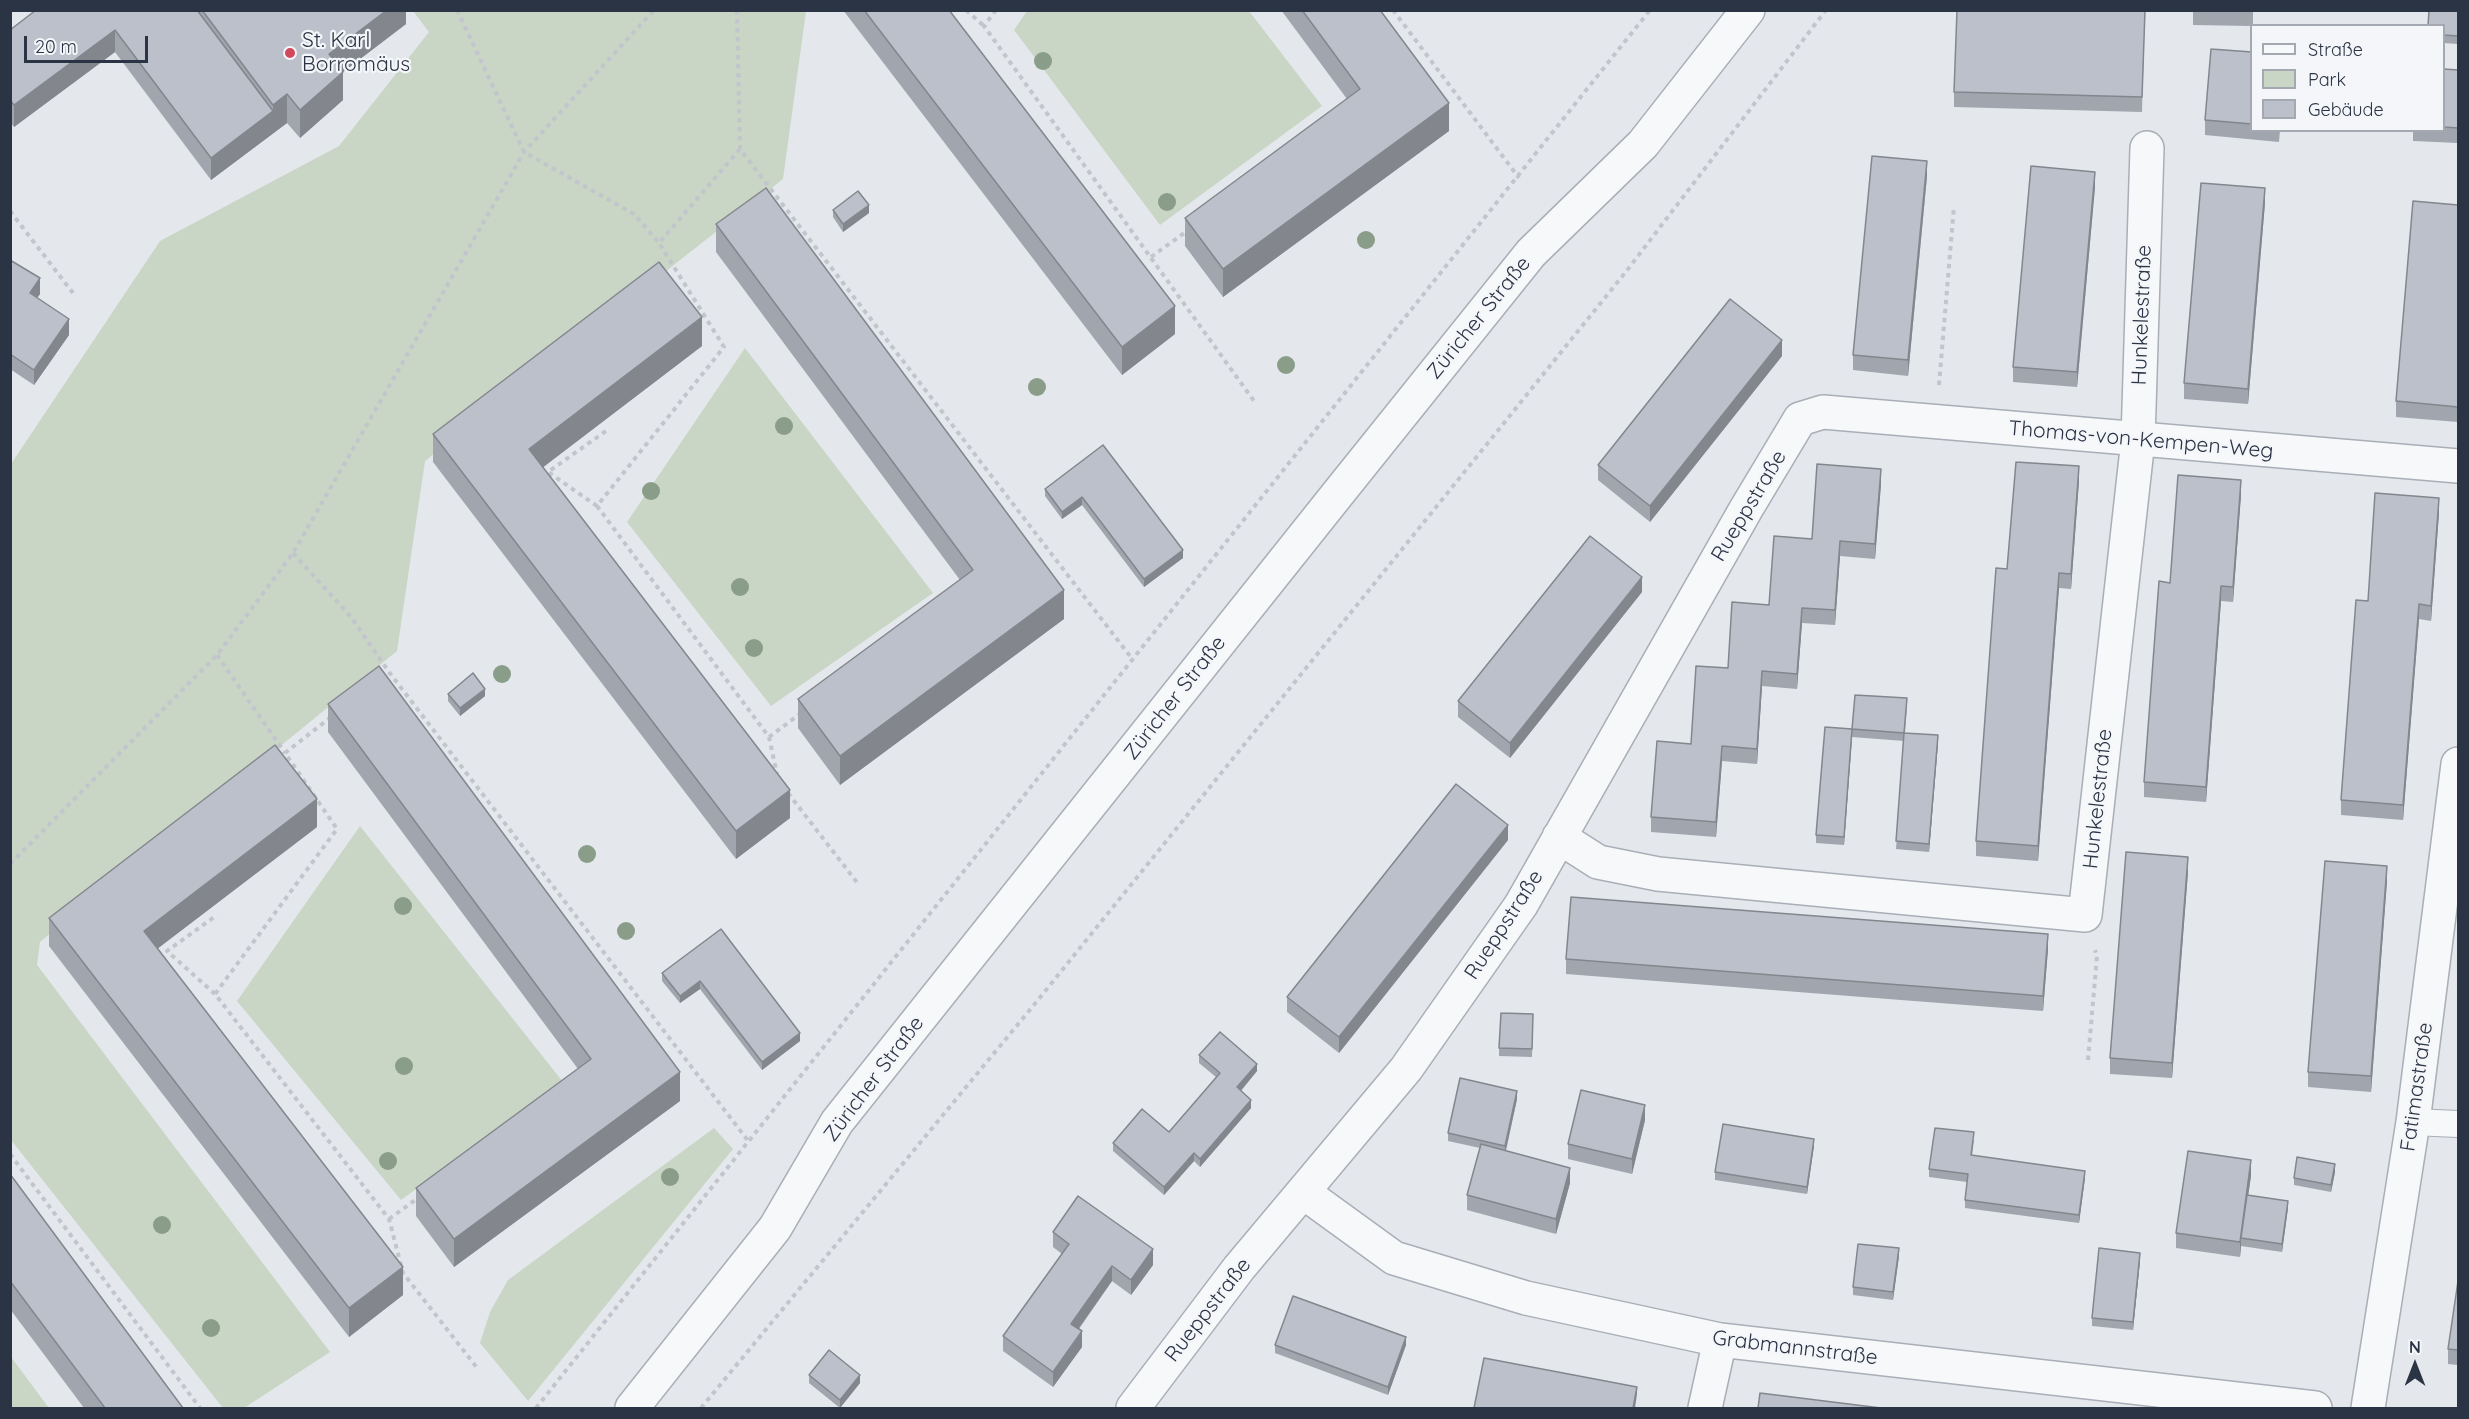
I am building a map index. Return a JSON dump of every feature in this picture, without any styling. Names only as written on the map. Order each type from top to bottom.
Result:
[{"type":"street","name":"Züricher Straße","points":[[632,1408],[775,1228],[837,1122],[1332,500],[1532,253],[1643,144],[1748,10]]},
{"type":"street","name":"Hunkelestraße","points":[[2085,915],[2138,440],[2147,148]]},
{"type":"street","name":"Thomas-von-Kempen-Weg","points":[[1823,412],[2458,466]]},
{"type":"street","name":"Rueppstraße","points":[[1133,1408],[1239,1268],[1406,1069],[1521,905],[1746,509],[1800,419],[1823,412]]},
{"type":"street","name":"Fatimastraße","points":[[2368,1408],[2413,1122],[2458,764]]},
{"type":"street","points":[[1559,837],[1599,862],[1658,874],[2085,915]]},
{"type":"street","name":"Grabmannstraße","points":[[1303,1192],[1394,1258],[1526,1298],[1720,1340],[2315,1408]]},
{"type":"street","points":[[1706,1408],[1720,1340]]},
{"type":"lane","points":[[2413,1122],[2458,1124]]},
{"type":"path","points":[[457,10],[524,152],[634,214],[659,243],[724,346],[597,506]]},
{"type":"path","points":[[10,864],[217,655],[293,553],[524,152],[654,10]]},
{"type":"path","points":[[737,10],[740,149],[1133,660]]},
{"type":"path","points":[[966,10],[984,26],[1254,401]]},
{"type":"path","points":[[984,26],[996,10]]},
{"type":"path","points":[[1393,10],[1519,178]]},
{"type":"path","points":[[536,1408],[1519,178],[1650,10]]},
{"type":"path","points":[[702,1408],[1053,981],[1610,292],[1826,10]]},
{"type":"path","points":[[659,243],[740,149]]},
{"type":"path","points":[[1936,422],[1954,206]]},
{"type":"path","points":[[10,211],[74,293]]},
{"type":"path","points":[[1151,257],[1188,230]]},
{"type":"path","points":[[606,430],[548,472],[597,506],[769,737],[777,778]]},
{"type":"path","points":[[293,553],[351,617],[389,672],[749,1142]]},
{"type":"path","points":[[215,994],[337,829],[217,655]]},
{"type":"path","points":[[380,678],[389,672]]},
{"type":"path","points":[[769,737],[806,710]]},
{"type":"path","points":[[285,753],[337,712]]},
{"type":"path","points":[[784,787],[859,885]]},
{"type":"path","points":[[217,915],[166,951],[215,994],[389,1219],[403,1273],[478,1369]]},
{"type":"path","points":[[2085,915],[2097,956],[2088,1060]]},
{"type":"path","points":[[10,1154],[200,1408]]},
{"type":"path","points":[[389,1219],[418,1198]]},
{"type":"green space","points":[[413,11],[806,11],[783,179],[425,461],[397,651],[40,942],[37,965],[330,1352],[244,1408],[223,1408],[11,1140],[11,464],[160,241],[339,146],[429,32]]},
{"type":"green space","points":[[1027,11],[1249,11],[1322,106],[1160,225],[1014,30]]},
{"type":"green space","points":[[745,348],[933,593],[771,706],[627,522]]},
{"type":"green space","points":[[360,826],[563,1082],[401,1200],[237,1001]]},
{"type":"green space","points":[[714,1128],[733,1149],[528,1401],[480,1343],[490,1312],[508,1280]]},
{"type":"green space","points":[[11,1357],[49,1408],[11,1408]]},
{"type":"building","points":[[36,10],[197,10],[273,111],[211,158],[115,30],[14,105],[10,100],[10,30]]},
{"type":"building","name":"St. Karl Borromäus","points":[[202,10],[387,10],[329,54],[343,72],[300,110],[287,94],[273,105]]},
{"type":"building","points":[[864,10],[949,10],[1175,306],[1122,347]]},
{"type":"building","points":[[1302,10],[1380,10],[1449,103],[1223,269],[1185,218],[1360,89]]},
{"type":"building","points":[[1957,10],[2145,10],[2142,97],[1954,92]]},
{"type":"building","points":[[2429,10],[2458,10],[2458,36],[2445,35],[2445,24],[2428,24]]},
{"type":"building","points":[[2211,49],[2250,52],[2250,124],[2205,120]]},
{"type":"building","points":[[2445,69],[2458,70],[2458,128],[2445,127]]},
{"type":"building","points":[[1872,156],[1927,161],[1908,360],[1853,355]]},
{"type":"building","points":[[2031,166],[2095,172],[2077,372],[2013,367]]},
{"type":"building","points":[[2201,183],[2265,188],[2248,389],[2184,383]]},
{"type":"building","points":[[766,188],[1064,590],[840,756],[798,699],[973,570],[716,224]]},
{"type":"building","points":[[858,191],[869,205],[843,224],[833,210]]},
{"type":"building","points":[[2413,201],[2458,205],[2458,407],[2396,401]]},
{"type":"building","points":[[10,260],[40,278],[30,293],[69,319],[34,370],[10,354]]},
{"type":"building","points":[[659,262],[702,317],[529,449],[790,790],[736,831],[433,434]]},
{"type":"building","points":[[1730,299],[1782,340],[1650,506],[1598,465]]},
{"type":"building","points":[[1103,445],[1183,550],[1144,579],[1082,497],[1062,512],[1045,489]]},
{"type":"building","points":[[2016,462],[2079,466],[2071,574],[2059,573],[2038,846],[1976,841],[1996,568],[2007,569]]},
{"type":"building","points":[[1817,464],[1881,469],[1875,544],[1840,541],[1835,610],[1802,608],[1797,674],[1762,671],[1757,749],[1722,746],[1716,822],[1651,817],[1657,741],[1691,744],[1696,666],[1728,668],[1732,602],[1769,605],[1774,536],[1812,539]]},
{"type":"building","points":[[2178,475],[2241,480],[2233,587],[2221,586],[2206,787],[2144,782],[2159,581],[2170,583]]},
{"type":"building","points":[[2375,493],[2439,498],[2431,606],[2419,604],[2403,805],[2341,800],[2356,600],[2368,601]]},
{"type":"building","points":[[1590,536],[1642,577],[1510,743],[1458,701]]},
{"type":"building","points":[[379,666],[680,1072],[454,1239],[416,1188],[591,1059],[328,704]]},
{"type":"building","points":[[473,673],[485,689],[460,708],[448,694]]},
{"type":"building","points":[[1855,695],[1907,698],[1904,733],[1852,729]]},
{"type":"building","points":[[1825,727],[1852,729],[1844,837],[1816,835]]},
{"type":"building","points":[[1904,733],[1938,735],[1929,844],[1896,841]]},
{"type":"building","points":[[275,745],[317,799],[144,931],[403,1267],[349,1308],[49,918]]},
{"type":"building","points":[[1456,784],[1508,825],[1339,1037],[1287,997]]},
{"type":"building","points":[[2126,852],[2188,857],[2172,1063],[2110,1058]]},
{"type":"building","points":[[2325,861],[2387,866],[2371,1076],[2308,1072]]},
{"type":"building","points":[[1571,897],[2048,934],[2043,996],[1566,959]]},
{"type":"building","points":[[721,929],[800,1033],[762,1062],[700,981],[680,996],[662,973]]},
{"type":"building","points":[[1501,1013],[1533,1014],[1532,1049],[1499,1048]]},
{"type":"building","points":[[1220,1032],[1257,1064],[1237,1087],[1251,1100],[1200,1159],[1194,1153],[1164,1187],[1113,1143],[1142,1109],[1169,1132],[1220,1073],[1199,1055]]},
{"type":"building","points":[[1460,1078],[1517,1091],[1505,1146],[1448,1133]]},
{"type":"building","points":[[1581,1090],[1645,1105],[1632,1159],[1568,1144]]},
{"type":"building","points":[[1723,1124],[1814,1139],[1807,1187],[1715,1172]]},
{"type":"building","points":[[1935,1128],[1974,1132],[1971,1155],[2085,1171],[2079,1215],[1965,1200],[1968,1174],[1929,1169]]},
{"type":"building","points":[[1481,1144],[1570,1168],[1556,1219],[1467,1195]]},
{"type":"building","points":[[2188,1151],[2251,1160],[2240,1242],[2176,1233]]},
{"type":"building","points":[[2297,1157],[2335,1164],[2331,1185],[2294,1178]]},
{"type":"building","points":[[10,1174],[183,1408],[105,1408],[10,1281]]},
{"type":"building","points":[[2247,1195],[2288,1201],[2282,1244],[2241,1238]]},
{"type":"building","points":[[1078,1196],[1153,1249],[1131,1280],[1112,1266],[1071,1324],[1082,1331],[1053,1372],[1003,1336],[1069,1244],[1053,1232]]},
{"type":"building","points":[[1858,1244],[1899,1248],[1893,1292],[1853,1287]]},
{"type":"building","points":[[2099,1248],[2140,1253],[2133,1322],[2092,1318]]},
{"type":"building","points":[[2458,1281],[2458,1350],[2448,1349]]},
{"type":"building","points":[[1293,1296],[1406,1337],[1388,1387],[1275,1345]]},
{"type":"building","points":[[829,1350],[860,1375],[840,1400],[809,1375]]},
{"type":"building","points":[[1484,1358],[1637,1387],[1633,1408],[1474,1408]]},
{"type":"building","points":[[1760,1393],[1881,1408],[1758,1408]]},
{"type":"place","name":"St. Karl Borromäus","points":[[290,53]]}]
